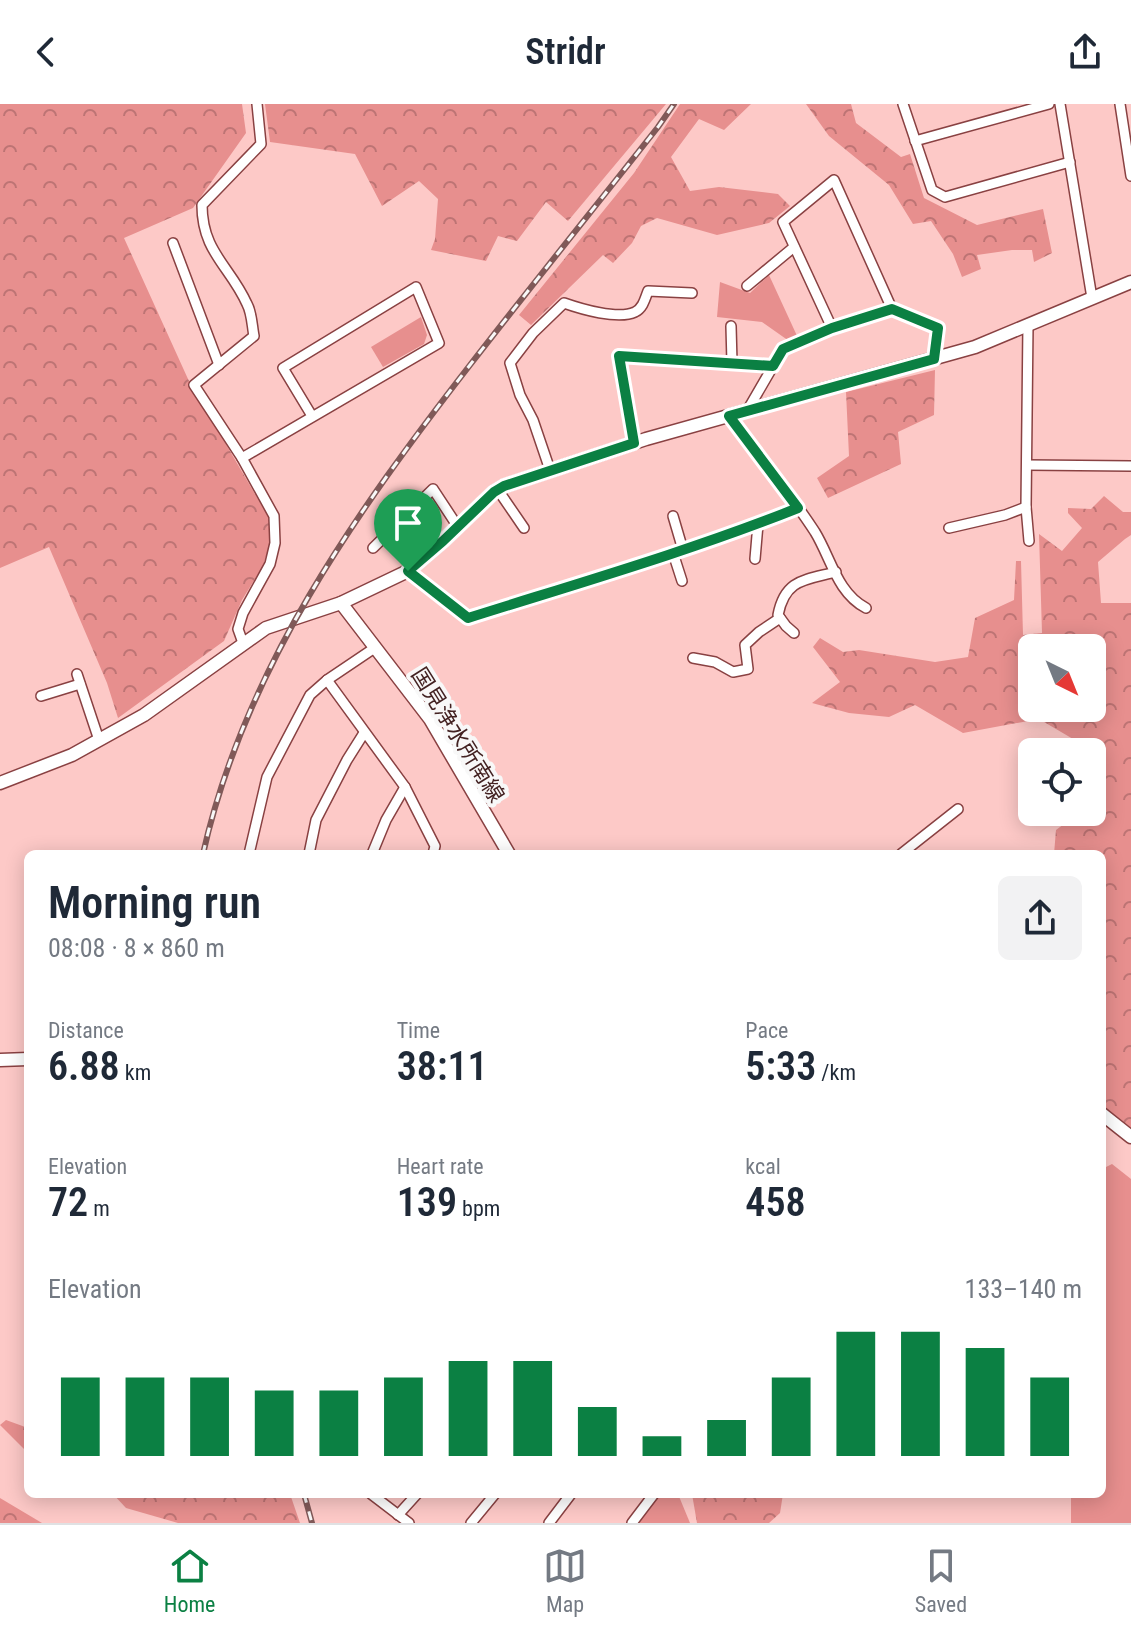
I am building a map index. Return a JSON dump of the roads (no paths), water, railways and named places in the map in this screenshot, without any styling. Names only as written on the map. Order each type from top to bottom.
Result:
[{"type":"street","points":[[243,643],[238,629],[243,613],[270,564],[275,543],[274,516],[242,458],[194,385],[254,336],[248,306],[212,250],[202,222],[202,205],[261,144],[257,104]]},
{"type":"street","points":[[903,104],[932,190],[945,197],[1070,162]]},
{"type":"street","points":[[915,141],[1049,104]]},
{"type":"street","points":[[1060,104],[1092,298]]},
{"type":"street","points":[[1120,104],[1131,176]]},
{"type":"street","points":[[832,328],[783,222],[834,180],[892,309]]},
{"type":"street","points":[[173,243],[219,365]]},
{"type":"street","points":[[747,286],[794,247]]},
{"type":"street","points":[[0,783],[72,755],[144,715],[266,628],[341,603],[408,571],[504,486],[634,443],[975,347],[1131,282]]},
{"type":"street","points":[[242,458],[439,343],[416,287],[283,368],[312,416]]},
{"type":"street","points":[[550,470],[510,363],[533,333],[564,303],[588,312],[634,313],[643,305],[648,291],[692,293]]},
{"type":"street","points":[[747,411],[783,349],[832,328],[892,309],[938,328],[934,359]]},
{"type":"street","points":[[1028,324],[1026,507],[1029,541]]},
{"type":"street","points":[[731,326],[732,363]]},
{"type":"street","points":[[634,443],[619,356],[773,366]]},
{"type":"street","points":[[729,416],[816,534],[845,591],[866,608]]},
{"type":"street","points":[[1027,465],[1131,466]]},
{"type":"street","points":[[373,548],[433,489],[458,527]]},
{"type":"street","points":[[498,490],[524,528]]},
{"type":"street","points":[[949,528],[1026,507]]},
{"type":"street","points":[[408,571],[468,618],[678,552],[798,508]]},
{"type":"street","points":[[673,516],[682,581]]},
{"type":"street","points":[[755,559],[758,524]]},
{"type":"street","points":[[794,633],[778,615],[790,588],[796,583],[836,572]]},
{"type":"street","name":"国見浄水所南線","points":[[341,603],[430,719],[507,850]]},
{"type":"street","points":[[693,658],[715,662],[733,672],[748,669],[745,645],[780,618]]},
{"type":"street","points":[[250,850],[267,777],[310,695],[376,647]]},
{"type":"street","points":[[41,696],[78,679],[99,740]]},
{"type":"street","points":[[327,680],[405,787],[435,846],[434,850]]},
{"type":"street","points":[[310,850],[316,820],[364,733]]},
{"type":"street","points":[[374,850],[405,787]]},
{"type":"street","points":[[906,850],[958,809]]},
{"type":"street","points":[[0,1060],[24,1059]]},
{"type":"street","points":[[1106,1117],[1131,1137]]},
{"type":"street","points":[[376,1498],[409,1523]]},
{"type":"street","points":[[398,1515],[413,1498]]},
{"type":"street","points":[[471,1523],[492,1498]]},
{"type":"street","points":[[549,1523],[568,1498]]},
{"type":"street","points":[[632,1523],[651,1498]]},
{"type":"railway","points":[[204,850],[222,786],[246,721],[275,657],[346,536],[427,421],[674,104]]},
{"type":"railway","points":[[305,1498],[312,1523]]}]
